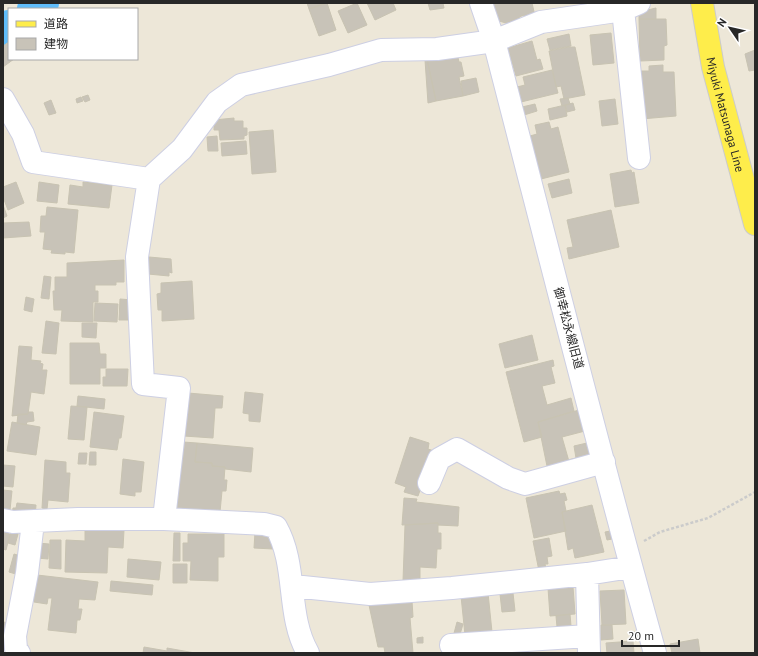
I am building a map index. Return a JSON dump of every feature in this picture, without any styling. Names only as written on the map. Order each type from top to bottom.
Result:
[{"type":"main road","name":"Miyuki Matsunaga Line","points":[[702,3],[713,67],[755,224]]},
{"type":"street","name":"御幸松永線旧道","points":[[481,3],[494,41],[628,559],[655,653]]},
{"type":"street","points":[[164,519],[179,388],[143,384],[137,257],[149,179],[182,149],[217,102],[241,85],[329,65],[381,50],[437,49],[494,41],[541,22],[631,6],[639,158]]},
{"type":"street","points":[[3,99],[23,134],[33,162],[149,179]]},
{"type":"street","points":[[430,483],[439,459],[457,449],[508,478],[525,484],[604,462]]},
{"type":"street","points":[[3,520],[13,522],[33,522],[78,519],[164,519],[264,524],[276,527],[282,538],[293,586],[297,626],[308,653]]},
{"type":"street","points":[[19,653],[16,649],[15,636],[27,573],[33,522]]},
{"type":"street","points":[[293,586],[370,594],[452,588],[587,574],[628,559]]},
{"type":"street","points":[[451,645],[589,644],[587,574]]},
{"type":"path","points":[[628,559],[660,532],[708,518],[755,492]]},
{"type":"building","points":[[307,3],[326,3],[309,9]]},
{"type":"building","points":[[327,3],[336,30],[319,36],[309,9]]},
{"type":"building","points":[[357,3],[367,25],[348,33],[338,11]]},
{"type":"building","points":[[367,3],[393,3],[396,10],[375,20]]},
{"type":"building","points":[[428,3],[443,3],[444,8],[430,10]]},
{"type":"building","points":[[493,3],[532,3],[535,16],[525,19],[524,15],[519,17],[520,19],[506,23],[499,21]]},
{"type":"building","points":[[656,8],[656,19],[639,19],[639,12]]},
{"type":"building","points":[[639,19],[666,19],[667,45],[664,46],[664,60],[640,61]]},
{"type":"building","points":[[611,33],[614,63],[593,65],[590,35]]},
{"type":"building","points":[[569,34],[571,46],[550,50],[547,39]]},
{"type":"building","points":[[532,41],[537,60],[540,59],[543,69],[516,76],[508,48]]},
{"type":"building","points":[[8,43],[8,60],[13,60],[3,67],[3,46]]},
{"type":"building","points":[[575,47],[585,95],[564,99],[561,86],[556,87],[549,51]]},
{"type":"building","points":[[755,50],[755,70],[749,71],[745,54]]},
{"type":"building","points":[[457,53],[459,62],[461,62],[464,76],[459,77],[463,96],[436,101],[427,59]]},
{"type":"building","points":[[427,59],[436,101],[428,103],[425,60]]},
{"type":"building","points":[[663,65],[663,72],[674,72],[676,116],[641,119],[639,71],[649,71],[649,66]]},
{"type":"building","points":[[552,70],[558,93],[521,102],[517,87],[525,85],[523,77]]},
{"type":"building","points":[[476,78],[479,92],[463,96],[461,81]]},
{"type":"building","points":[[88,95],[90,100],[85,102],[82,97]]},
{"type":"building","points":[[81,97],[83,101],[77,103],[76,99]]},
{"type":"building","points":[[568,98],[570,104],[562,106],[560,99]]},
{"type":"building","points":[[615,99],[618,124],[602,126],[599,101]]},
{"type":"building","points":[[51,100],[56,113],[49,115],[44,103]]},
{"type":"building","points":[[573,103],[575,110],[567,112],[565,105]]},
{"type":"building","points":[[535,104],[537,111],[524,115],[522,107]]},
{"type":"building","points":[[565,105],[567,116],[550,120],[548,109]]},
{"type":"building","points":[[234,118],[234,121],[243,121],[243,128],[247,128],[247,135],[244,136],[244,139],[220,140],[219,130],[214,130],[214,120]]},
{"type":"building","points":[[549,122],[551,129],[558,127],[569,172],[541,179],[530,136],[537,134],[535,125]]},
{"type":"building","points":[[273,130],[276,172],[252,174],[249,132]]},
{"type":"building","points":[[217,136],[218,151],[208,151],[207,137]]},
{"type":"building","points":[[246,141],[247,154],[222,156],[221,143]]},
{"type":"building","points":[[631,170],[632,173],[634,172],[639,203],[615,207],[610,174]]},
{"type":"building","points":[[569,179],[572,193],[552,198],[548,184]]},
{"type":"building","points":[[16,182],[24,203],[8,210],[3,197],[3,187]]},
{"type":"building","points":[[39,182],[59,185],[57,203],[37,201]]},
{"type":"building","points":[[83,182],[112,185],[109,208],[68,204],[70,185],[83,187]]},
{"type":"building","points":[[3,205],[7,216],[3,218]]},
{"type":"building","points":[[47,207],[78,210],[74,253],[51,253],[52,250],[43,249],[45,232],[40,232],[41,216],[46,216]]},
{"type":"building","points":[[611,210],[619,247],[569,259],[567,248],[573,247],[567,220]]},
{"type":"building","points":[[29,222],[31,236],[3,238],[3,223]]},
{"type":"building","points":[[149,257],[171,259],[172,273],[169,272],[169,276],[148,274]]},
{"type":"building","points":[[124,260],[124,282],[116,282],[116,285],[95,285],[95,291],[98,291],[98,302],[93,302],[93,322],[61,321],[62,310],[54,310],[53,291],[55,291],[55,277],[67,277],[67,263]]},
{"type":"building","points":[[44,276],[51,277],[49,299],[41,298]]},
{"type":"building","points":[[192,281],[194,319],[162,321],[162,310],[158,310],[157,294],[161,293],[161,283]]},
{"type":"building","points":[[26,297],[34,299],[32,312],[24,310]]},
{"type":"building","points":[[120,299],[133,300],[132,320],[119,320]]},
{"type":"building","points":[[95,303],[118,304],[117,322],[94,321]]},
{"type":"building","points":[[46,321],[59,323],[56,354],[42,353]]},
{"type":"building","points":[[82,323],[97,323],[96,338],[82,337]]},
{"type":"building","points":[[532,335],[538,360],[505,368],[499,344]]},
{"type":"building","points":[[70,343],[99,343],[100,354],[106,354],[106,368],[100,368],[100,384],[70,384]]},
{"type":"building","points":[[19,346],[32,347],[31,360],[41,361],[40,363],[43,364],[42,370],[47,370],[44,394],[31,392],[28,414],[12,416]]},
{"type":"building","points":[[553,360],[554,366],[551,367],[555,383],[542,386],[547,405],[571,398],[574,411],[538,422],[542,437],[524,442],[506,372]]},
{"type":"building","points":[[106,369],[128,369],[127,386],[103,386],[103,377],[106,377]]},
{"type":"building","points":[[245,392],[263,394],[260,422],[249,421],[249,414],[243,413]]},
{"type":"building","points":[[188,393],[223,396],[222,408],[215,408],[213,438],[184,436]]},
{"type":"building","points":[[78,396],[105,399],[104,409],[77,406]]},
{"type":"building","points":[[71,406],[87,407],[84,440],[68,439]]},
{"type":"building","points":[[579,410],[585,431],[562,437],[570,465],[548,471],[538,422]]},
{"type":"building","points":[[28,412],[33,412],[34,421],[27,422],[26,425],[17,423],[18,414],[28,414]]},
{"type":"building","points":[[94,412],[124,416],[121,438],[119,438],[117,450],[90,447]]},
{"type":"building","points":[[12,422],[40,427],[36,455],[7,451]]},
{"type":"building","points":[[410,437],[429,443],[428,449],[434,451],[418,496],[404,492],[406,487],[395,483]]},
{"type":"building","points":[[183,442],[197,443],[195,462],[212,463],[212,466],[225,467],[224,480],[227,480],[226,491],[222,491],[220,512],[177,510]]},
{"type":"building","points":[[197,443],[253,448],[251,472],[212,466],[212,463],[195,462]]},
{"type":"building","points":[[587,443],[591,463],[570,467],[568,460],[576,458],[574,446]]},
{"type":"building","points":[[90,452],[96,452],[96,465],[89,465]]},
{"type":"building","points":[[79,453],[87,453],[86,464],[78,464]]},
{"type":"building","points":[[123,459],[144,462],[141,492],[135,492],[135,496],[120,494]]},
{"type":"building","points":[[45,460],[66,462],[66,473],[70,473],[68,502],[48,500],[47,509],[42,508]]},
{"type":"building","points":[[3,465],[15,466],[13,487],[3,486]]},
{"type":"building","points":[[3,490],[12,491],[10,510],[3,509]]},
{"type":"building","points":[[559,491],[560,494],[565,493],[567,500],[564,501],[566,511],[562,512],[566,531],[534,538],[526,498]]},
{"type":"building","points":[[404,498],[417,499],[416,502],[459,507],[458,526],[438,525],[438,523],[402,525]]},
{"type":"building","points":[[17,503],[36,505],[35,518],[12,516],[13,508],[16,508]]},
{"type":"building","points":[[592,505],[604,552],[575,558],[573,548],[568,550],[562,512]]},
{"type":"building","points":[[438,523],[438,533],[441,533],[441,549],[437,549],[436,568],[420,567],[420,582],[403,581],[405,525]]},
{"type":"building","points":[[88,529],[124,530],[123,548],[108,547],[107,573],[65,572],[66,540],[85,541],[85,531],[88,531]]},
{"type":"building","points":[[610,531],[612,539],[607,540],[605,532]]},
{"type":"building","points":[[3,532],[10,534],[6,550],[3,549]]},
{"type":"building","points":[[11,532],[18,534],[15,545],[8,543]]},
{"type":"building","points":[[255,532],[274,533],[273,549],[254,548]]},
{"type":"building","points":[[174,533],[180,533],[180,561],[173,561]]},
{"type":"building","points":[[188,534],[224,534],[224,557],[218,557],[218,581],[190,580],[191,561],[183,561],[183,543],[188,543]]},
{"type":"building","points":[[549,538],[552,556],[547,557],[548,564],[545,564],[546,569],[539,571],[533,541]]},
{"type":"building","points":[[50,540],[61,540],[61,569],[49,568]]},
{"type":"building","points":[[38,543],[49,544],[48,559],[37,558]]},
{"type":"building","points":[[14,554],[24,557],[19,575],[9,572]]},
{"type":"building","points":[[128,559],[161,562],[159,580],[127,577]]},
{"type":"building","points":[[173,564],[187,564],[187,583],[173,583]]},
{"type":"building","points":[[37,575],[98,582],[95,600],[79,599],[78,609],[82,609],[80,620],[77,620],[76,633],[48,630],[52,598],[48,598],[47,604],[34,602]]},
{"type":"building","points":[[111,581],[153,585],[152,595],[110,591]]},
{"type":"building","points":[[570,585],[570,587],[573,587],[575,614],[550,616],[548,588]]},
{"type":"building","points":[[624,590],[626,624],[602,625],[600,591]]},
{"type":"building","points":[[488,593],[492,632],[465,635],[461,596]]},
{"type":"building","points":[[513,593],[515,611],[502,612],[500,594]]},
{"type":"building","points":[[412,601],[413,617],[410,618],[413,653],[385,653],[384,647],[378,647],[369,605]]},
{"type":"building","points":[[570,614],[571,626],[557,627],[556,616]]},
{"type":"building","points":[[3,622],[9,623],[6,637],[3,636]]},
{"type":"building","points":[[457,622],[463,624],[459,638],[453,637]]},
{"type":"building","points":[[601,625],[612,625],[613,639],[601,640]]},
{"type":"building","points":[[631,632],[637,632],[638,636],[631,637]]},
{"type":"building","points":[[423,637],[423,643],[417,643],[417,638]]},
{"type":"building","points":[[698,639],[700,653],[672,653],[670,644]]},
{"type":"building","points":[[633,641],[634,653],[607,653],[606,643]]},
{"type":"building","points":[[144,647],[167,651],[167,648],[195,653],[143,653]]},
{"type":"waterway","points":[[35,8],[42,3]]},
{"type":"waterway","points":[[3,33],[8,28]]}]
